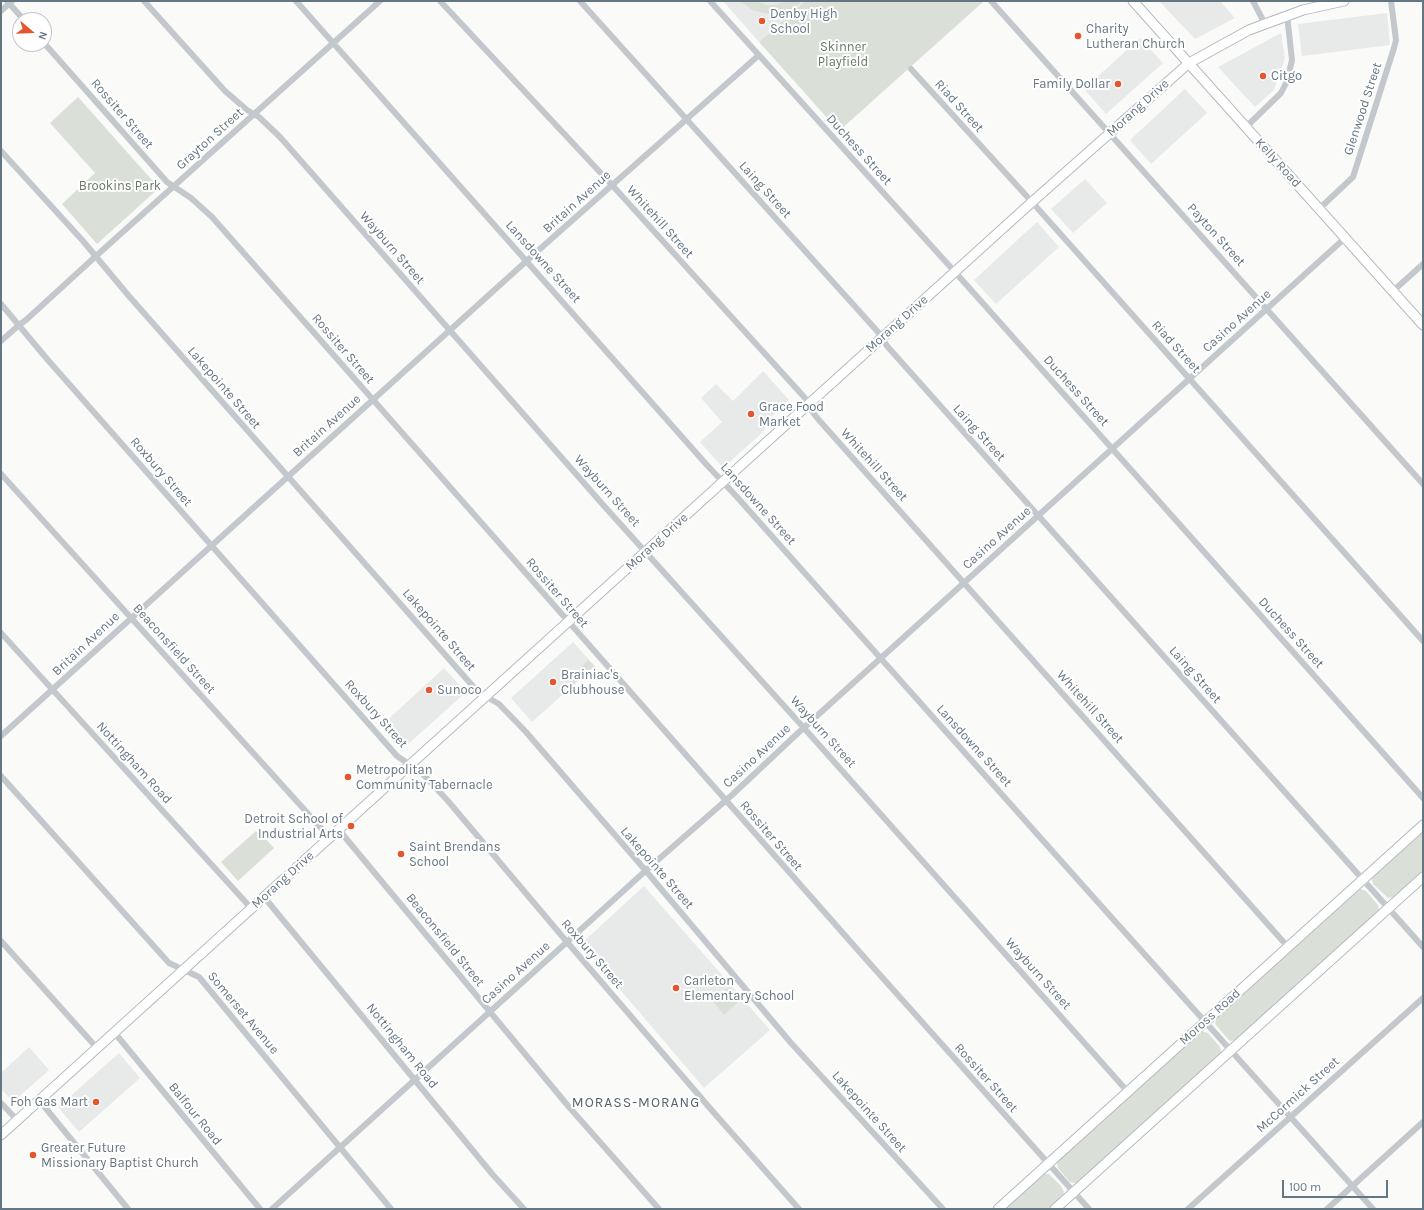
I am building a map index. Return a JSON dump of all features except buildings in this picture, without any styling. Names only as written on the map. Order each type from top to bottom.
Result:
[{"type":"street","name":"Wayburn Street","points":[[144,1],[226,90],[247,110],[259,117],[280,137],[646,552],[1128,1092]]},
{"type":"street","name":"Lansdowne Street","points":[[296,1],[723,482],[1373,1209]]},
{"type":"street","name":"Grayton Street","points":[[1,341],[380,1]]},
{"type":"street","name":"Whitehill Street","points":[[440,1],[612,185],[805,398],[808,406],[1288,947]]},
{"type":"street","name":"Laing Street","points":[[580,1],[878,332],[889,349],[1423,947]]},
{"type":"street","name":"Duchess Street","points":[[710,1],[955,272],[1423,798]]},
{"type":"street","name":"Payton Street","points":[[991,1],[1423,484]]},
{"type":"street","name":"Kelly Road","points":[[1133,1],[1423,325]]},
{"type":"street","points":[[1253,1],[1265,24]]},
{"type":"street","name":"Morang Drive","points":[[1,1135],[1032,202],[1189,63],[1233,38],[1287,15],[1318,6],[1344,1]]},
{"type":"street","name":"Glenwood Street","points":[[1319,208],[1353,177],[1396,40],[1391,1]]},
{"type":"street","points":[[1,11],[9,2],[17,12]]},
{"type":"street","points":[[1246,127],[1281,93],[1286,81],[1292,60],[1287,15]]},
{"type":"street","name":"Rossiter Street","points":[[52,52],[167,182],[212,217],[725,800],[1089,1209]]},
{"type":"street","name":"Britain Avenue","points":[[1,736],[450,330],[759,55]]},
{"type":"street","name":"Riad Street","points":[[910,69],[1032,202],[1423,641]]},
{"type":"street","name":"Lakepointe Street","points":[[1,151],[96,256],[128,295],[478,692],[499,704],[526,732],[791,1043],[943,1209]]},
{"type":"street","name":"Casino Avenue","points":[[272,1209],[1345,238]]},
{"type":"street","points":[[1393,291],[1423,264]]},
{"type":"street","name":"Roxbury Street","points":[[1,304],[52,365],[397,756],[422,773],[448,801],[567,942],[799,1209]]},
{"type":"street","name":"Beaconsfield Street","points":[[1,474],[330,838]]},
{"type":"street","name":"Nottingham Road","points":[[1,633],[251,908]]},
{"type":"street","name":"Somerset Avenue","points":[[1,776],[169,962],[199,977],[391,1209]]},
{"type":"street","name":"Moross Road","points":[[998,1209],[1423,825]]},
{"type":"street","name":"Beaconsfield Street","points":[[339,830],[569,1107],[659,1209]]},
{"type":"street","points":[[1055,1209],[1423,877]]},
{"type":"street","name":"Nottingham Road","points":[[264,897],[493,1175],[524,1209]]},
{"type":"street","points":[[1,941],[97,1048]]},
{"type":"street","name":"McCormick Street","points":[[1188,1209],[1423,998]]},
{"type":"street","name":"Balfour Road","points":[[114,1032],[260,1209]]},
{"type":"street","points":[[39,1100],[128,1209]]},
{"type":"street","points":[[1,1103],[17,1120]]},
{"type":"street","points":[[1327,1209],[1423,1122]]},
{"type":"shaded area","name":"Denby High School","points":[[723,1],[805,1],[759,42]]},
{"type":"shaded area","points":[[1159,1],[1220,1],[1235,18],[1195,39]]},
{"type":"shaded area","points":[[1387,13],[1390,45],[1302,56],[1298,24]]},
{"type":"shaded area","points":[[1281,33],[1285,58],[1274,90],[1255,107],[1218,67]]},
{"type":"shaded area","points":[[1140,38],[1163,63],[1106,114],[1084,89]]},
{"type":"shaded area","points":[[1185,89],[1207,113],[1151,164],[1130,140]]},
{"type":"shaded area","points":[[1085,179],[1107,203],[1073,233],[1051,209]]},
{"type":"shaded area","points":[[1037,222],[1059,247],[996,304],[974,280]]},
{"type":"shaded area","points":[[763,371],[789,400],[771,417],[763,432],[723,468],[700,442],[722,422],[701,398],[716,384],[733,401]]},
{"type":"shaded area","name":"Brainiac's Clubhouse","points":[[573,642],[595,666],[532,722],[511,698]]},
{"type":"shaded area","points":[[444,668],[466,692],[404,748],[383,724]]},
{"type":"shaded area","name":"Carleton Elementary School","points":[[644,886],[770,1030],[704,1088],[582,945],[582,943]]},
{"type":"shaded area","points":[[29,1047],[49,1070],[13,1102],[1,1089],[1,1073]]},
{"type":"shaded area","points":[[119,1053],[140,1078],[79,1132],[58,1107]]},
{"type":"green space","points":[[740,1],[755,1],[767,5],[774,5],[788,1],[802,1],[797,6],[787,11],[779,14],[769,14],[752,10]]},
{"type":"green space","name":"Skinner Playfield","points":[[805,1],[984,1],[839,131],[759,42]]},
{"type":"green space","name":"Brookins Park","points":[[78,97],[159,188],[97,244],[62,204],[95,173],[50,123]]},
{"type":"green space","points":[[588,660],[594,666],[572,685],[569,681],[583,668],[582,666]]},
{"type":"green space","points":[[256,831],[259,835],[261,834],[274,848],[238,881],[221,862]]},
{"type":"green space","points":[[1423,831],[1423,870],[1393,897],[1388,898],[1373,884],[1373,876]]},
{"type":"green space","points":[[1361,889],[1366,891],[1378,905],[1379,909],[1377,912],[1235,1040],[1230,1041],[1215,1024],[1216,1019]]},
{"type":"green space","points":[[729,987],[740,1000],[724,1015],[713,1001]]},
{"type":"green space","points":[[1201,1032],[1208,1033],[1220,1047],[1220,1054],[1078,1182],[1070,1182],[1058,1168],[1058,1161]]},
{"type":"green space","points":[[1043,1174],[1049,1174],[1061,1186],[1064,1192],[1063,1196],[1049,1209],[1005,1209]]},
{"type":"place","name":"Denby High School","points":[[762,21]]},
{"type":"place","name":"Charity Lutheran Church","points":[[1078,36]]},
{"type":"place","name":"Citgo","points":[[1263,76]]},
{"type":"place","name":"Family Dollar","points":[[1118,84]]},
{"type":"place","name":"Grace Food Market","points":[[751,414]]},
{"type":"place","name":"Brainiac's Clubhouse","points":[[553,682]]},
{"type":"place","name":"Sunoco","points":[[429,690]]},
{"type":"place","name":"Metropolitan Community Tabernacle","points":[[348,777]]},
{"type":"place","name":"Detroit School of Industrial Arts","points":[[351,826]]},
{"type":"place","name":"Saint Brendans School","points":[[401,854]]},
{"type":"place","name":"Carleton Elementary School","points":[[676,988]]},
{"type":"place","name":"Foh Gas Mart","points":[[96,1102]]},
{"type":"place","name":"Greater Future Missionary Baptist Church","points":[[33,1155]]},
{"type":"district","name":"MORASS-MORANG","points":[[636,1103]]}]
